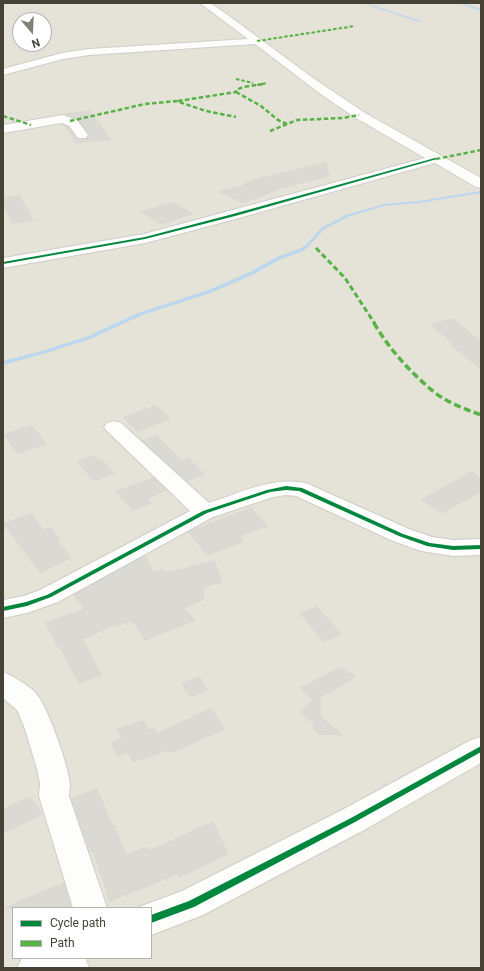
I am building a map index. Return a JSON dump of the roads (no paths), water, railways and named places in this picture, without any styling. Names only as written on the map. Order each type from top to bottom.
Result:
[{"type":"street","points":[[204,3],[231,21],[344,105],[407,144],[481,184]]},
{"type":"street","points":[[3,72],[62,56],[89,52],[257,41]]},
{"type":"street","points":[[3,129],[63,119],[73,123],[82,135]]},
{"type":"street","points":[[5,258],[145,238],[234,216],[436,159]]},
{"type":"street","points":[[114,427],[204,512]]},
{"type":"street","points":[[3,609],[27,604],[49,596],[204,512],[269,490],[286,488],[300,489],[400,535],[429,545],[453,548],[481,547]]},
{"type":"street","points":[[3,683],[28,704],[38,726],[52,769],[55,784],[54,796],[90,907]]},
{"type":"street","points":[[152,919],[191,904],[346,824],[481,749]]},
{"type":"street","points":[[34,968],[55,959]]},
{"type":"waterway","points":[[363,3],[420,21]]},
{"type":"waterway","points":[[459,3],[481,10]]},
{"type":"waterway","points":[[3,363],[88,338],[140,314],[211,291],[252,273],[279,258],[301,250],[307,246],[322,229],[347,216],[384,205],[419,202],[481,192]]}]
